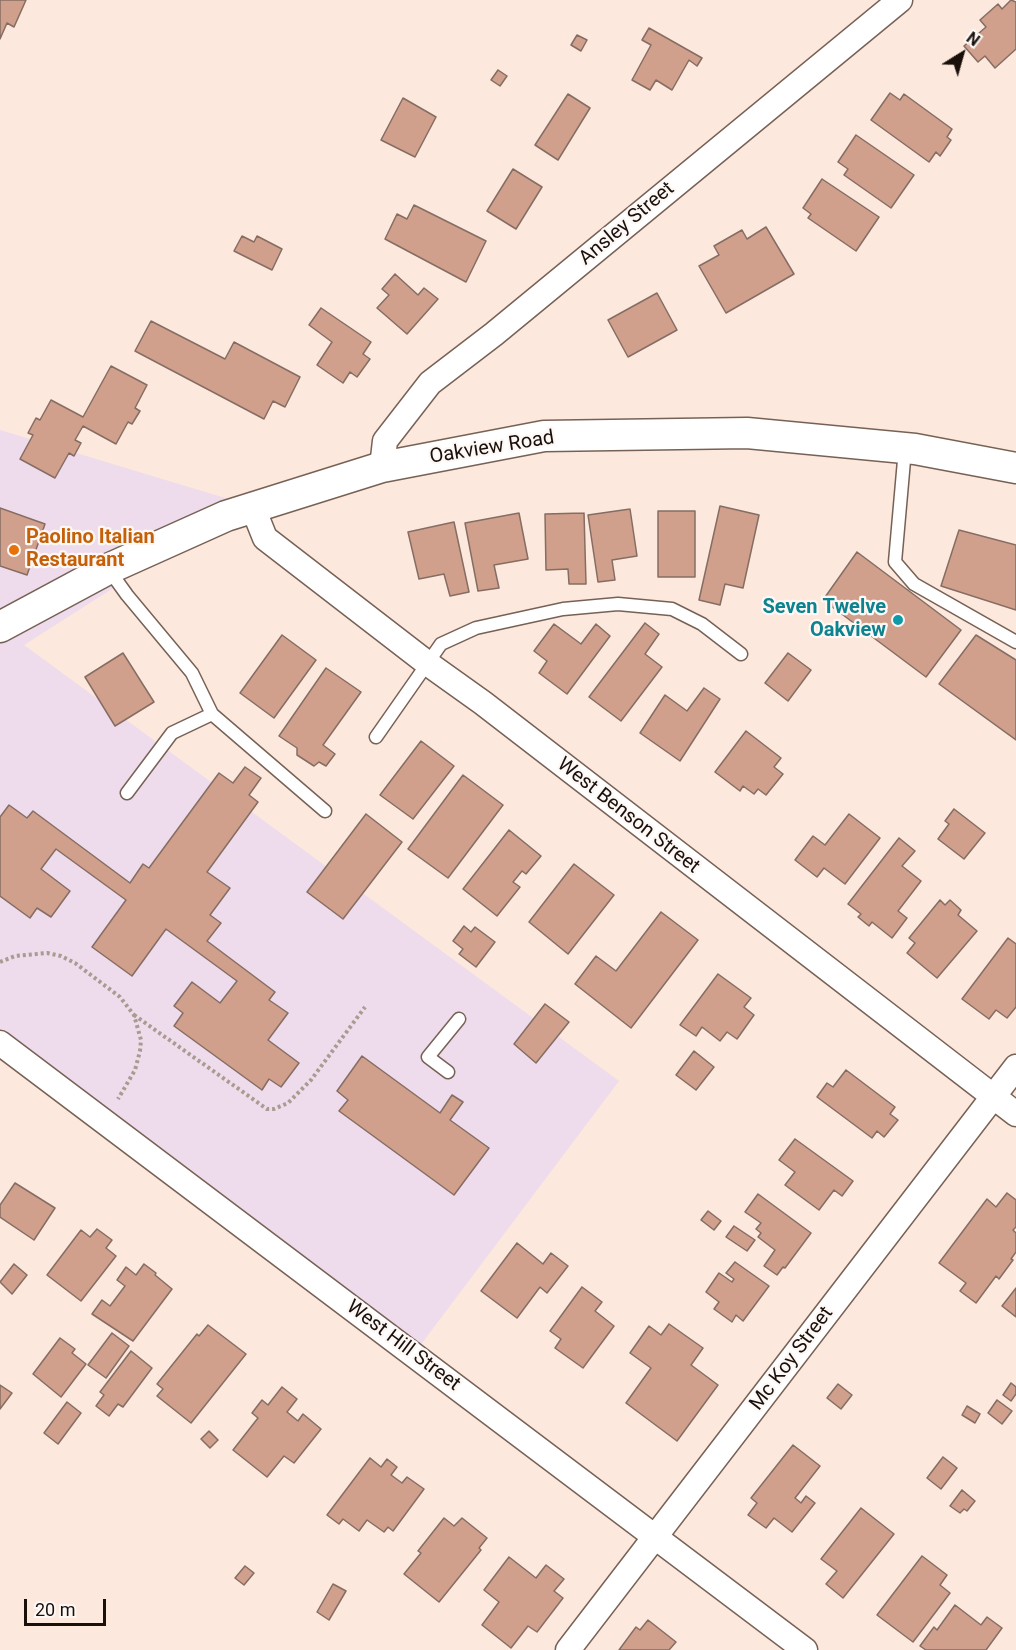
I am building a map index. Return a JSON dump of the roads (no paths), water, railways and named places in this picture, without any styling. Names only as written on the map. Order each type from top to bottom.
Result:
[{"type":"street","name":"Ansley Street","points":[[382,467],[385,441],[430,383],[503,327],[900,0]]},
{"type":"street","name":"Oakview Road","points":[[1,624],[108,569],[226,516],[382,467],[544,436],[747,433],[905,448],[1016,468]]},
{"type":"street","name":"West Benson Street","points":[[253,508],[265,538],[1016,1114]]},
{"type":"street","name":"West Hill Street","points":[[0,1043],[805,1650]]},
{"type":"street","name":"Mc Koy Street","points":[[568,1650],[1016,1067]]},
{"type":"lane","points":[[905,448],[895,562],[914,584],[1016,642]]},
{"type":"lane","points":[[108,569],[192,673],[212,714],[325,811]]},
{"type":"lane","points":[[376,737],[441,644],[476,628],[563,609],[618,603],[672,609],[702,624],[741,654]]},
{"type":"lane","points":[[126,793],[172,733],[212,714]]},
{"type":"lane","points":[[448,1072],[428,1057],[459,1019]]},
{"type":"place","name":"Paolino Italian Restaurant","points":[[14,550]]},
{"type":"place","name":"Seven Twelve Oakview","points":[[898,620]]}]
